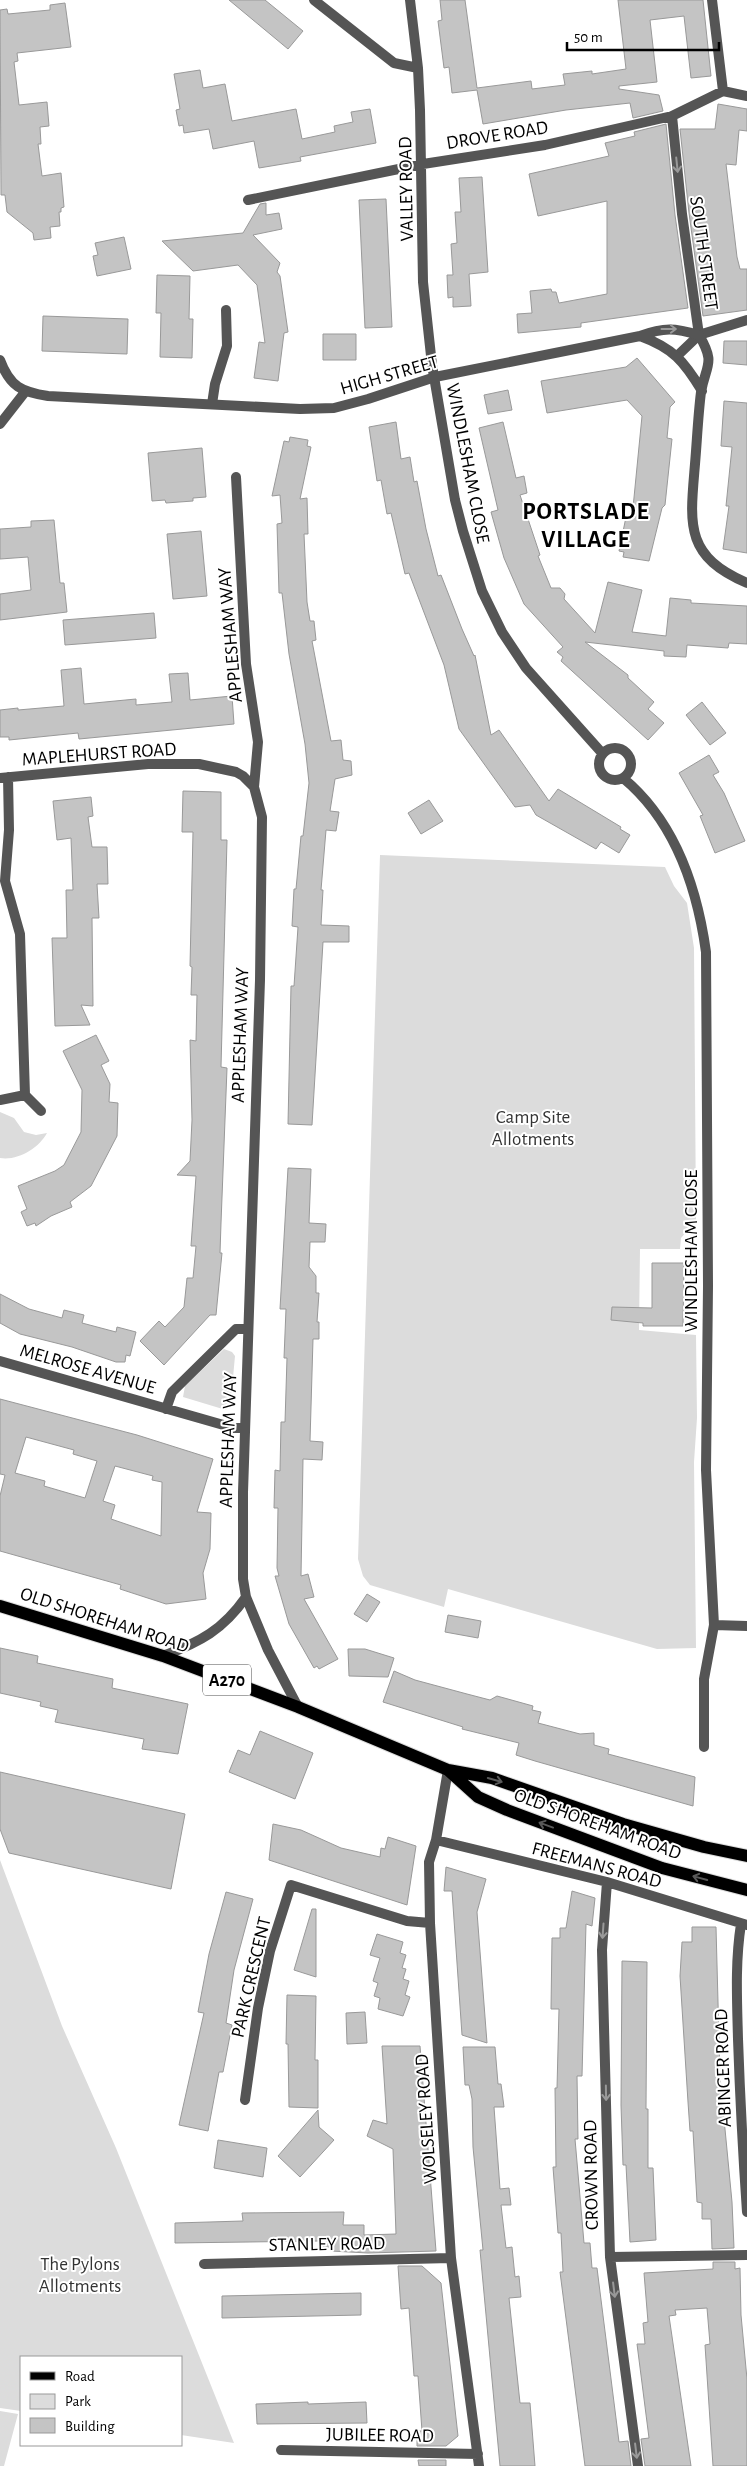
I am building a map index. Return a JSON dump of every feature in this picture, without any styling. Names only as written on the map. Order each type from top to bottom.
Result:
[{"type":"main road","name":"OLD SHOREHAM ROAD","points":[[0,1606],[163,1656],[298,1708],[448,1770],[492,1778],[623,1824],[704,1847],[747,1856]]},
{"type":"main road","name":"OLD SHOREHAM ROAD","points":[[448,1770],[478,1797],[507,1810],[662,1868],[747,1890]]},
{"type":"street","points":[[314,0],[394,63],[418,68]]},
{"type":"street","name":"VALLEY ROAD","points":[[410,0],[418,68],[422,164],[423,282],[434,377]]},
{"type":"street","points":[[712,0],[723,91],[747,96]]},
{"type":"street","name":"DROVE ROAD","points":[[248,200],[422,164],[545,145],[672,116],[723,91]]},
{"type":"street","name":"SOUTH STREET","points":[[672,116],[682,214],[700,335],[709,351],[709,368],[702,391],[692,502],[692,526],[700,547],[716,567],[747,583]]},
{"type":"street","points":[[212,404],[212,395],[227,346],[226,310]]},
{"type":"street","points":[[677,356],[700,335],[747,320]]},
{"type":"street","name":"HIGH STREET","points":[[25,392],[48,396],[300,409],[334,408],[434,377],[640,336],[658,330],[677,329],[700,335]]},
{"type":"street","points":[[640,336],[655,342],[677,356],[702,391]]},
{"type":"street","points":[[0,360],[7,377],[25,392],[0,424]]},
{"type":"street","name":"WINDLESHAM CLOSE","points":[[434,377],[455,500],[472,562],[491,612],[526,668],[602,753],[598,763],[604,776],[613,780],[623,778],[650,805],[680,853],[699,909],[706,952],[708,1286],[706,1470],[714,1625],[704,1679],[704,1747]]},
{"type":"street","name":"APPLESHAM WAY","points":[[236,477],[246,664],[258,742],[254,787],[262,817],[260,980],[242,1559],[246,1597],[268,1650],[298,1708]]},
{"type":"street","points":[[602,753],[616,748],[629,756],[631,766],[623,778]]},
{"type":"street","name":"MAPLEHURST ROAD","points":[[4,778],[148,764],[199,764],[236,772],[244,776],[254,787]]},
{"type":"street","points":[[4,778],[9,830],[5,881],[20,934],[25,1095],[41,1111]]},
{"type":"street","points":[[0,1100],[25,1095]]},
{"type":"street","name":"MELROSE AVENUE","points":[[166,1409],[172,1392],[236,1328],[248,1329]]},
{"type":"street","name":"MELROSE AVENUE","points":[[0,1361],[234,1428],[245,1428]]},
{"type":"street","points":[[163,1656],[191,1645],[217,1630],[246,1597]]},
{"type":"street","points":[[714,1625],[747,1626]]},
{"type":"street","name":"WOLSELEY ROAD","points":[[448,1770],[436,1840],[429,1862],[430,1923],[451,2258],[479,2466]]},
{"type":"street","name":"FREEMANS ROAD","points":[[436,1840],[607,1882],[744,1925]]},
{"type":"street","name":"CROWN ROAD","points":[[607,1882],[602,1950],[610,2257],[638,2466]]},
{"type":"street","name":"PARK CRESCENT","points":[[245,2100],[258,2008],[270,1951],[291,1885],[407,1921],[430,1923]]},
{"type":"street","name":"ABINGER ROAD","points":[[744,1925],[737,1946],[736,1990],[740,2113],[747,2212]]},
{"type":"street","points":[[610,2257],[747,2255]]},
{"type":"street","name":"STANLEY ROAD","points":[[204,2264],[451,2258]]},
{"type":"street","name":"JUBILEE ROAD","points":[[281,2450],[478,2454]]},
{"type":"green space","name":"Camp Site Allotments","points":[[380,855],[665,867],[674,886],[687,903],[694,948],[696,1221],[681,1238],[680,1249],[640,1249],[639,1330],[696,1335],[697,1418],[694,1462],[696,1648],[657,1649],[448,1589],[444,1607],[370,1585],[363,1576],[358,1559]]},
{"type":"green space","points":[[0,1112],[14,1118],[24,1132],[36,1135],[47,1133],[39,1144],[27,1152],[14,1157],[0,1158]]},
{"type":"green space","points":[[224,1349],[232,1352],[235,1356],[231,1399],[226,1410],[183,1397],[185,1386]]},
{"type":"green space","name":"The Pylons Allotments","points":[[0,1860],[62,2026],[116,2148],[234,2443],[182,2435],[182,2356],[20,2356],[20,2411],[0,2408]]},
{"type":"green space","points":[[0,2411],[18,2414],[4,2466],[0,2466]]},
{"type":"building","points":[[229,0],[265,0],[303,31],[288,49]]},
{"type":"building","points":[[440,0],[465,0],[477,88],[531,81],[532,89],[565,85],[563,74],[592,71],[592,74],[626,69],[618,0],[703,0],[711,76],[691,78],[684,16],[650,20],[657,82],[619,86],[619,89],[659,95],[663,111],[633,118],[630,103],[566,110],[483,124],[477,90],[452,93],[449,67],[444,68],[438,21],[442,20]]},
{"type":"building","points":[[65,3],[71,47],[17,53],[18,61],[14,62],[19,105],[47,102],[49,126],[40,127],[41,144],[38,144],[42,176],[61,173],[64,207],[59,212],[60,226],[50,227],[51,238],[34,240],[33,233],[7,212],[5,195],[1,195],[0,10],[7,9],[8,14],[50,10],[50,5]]},
{"type":"building","points":[[200,70],[203,88],[225,84],[232,121],[296,109],[302,139],[335,132],[334,126],[353,122],[351,112],[370,109],[376,143],[300,157],[301,161],[259,168],[254,141],[213,149],[209,129],[184,133],[183,125],[179,126],[176,110],[180,109],[174,74]]},
{"type":"building","points":[[718,104],[747,109],[747,131],[739,130],[736,165],[726,164],[737,257],[740,269],[747,269],[747,310],[703,316],[680,129],[715,129]]},
{"type":"building","points":[[666,124],[675,215],[688,308],[581,323],[581,327],[518,333],[517,314],[532,313],[530,291],[551,289],[552,292],[556,292],[559,303],[607,294],[607,201],[538,216],[529,174],[609,156],[605,143],[635,136],[634,132]]},
{"type":"building","points":[[482,177],[488,272],[469,274],[471,306],[453,307],[453,297],[448,298],[447,275],[453,275],[451,244],[457,243],[455,212],[461,212],[459,178]]},
{"type":"building","points":[[386,199],[392,327],[365,328],[359,200]]},
{"type":"building","points":[[266,203],[266,215],[279,213],[282,229],[253,235],[280,263],[277,272],[280,276],[288,332],[284,333],[278,381],[254,378],[259,342],[265,343],[257,285],[238,265],[193,271],[162,241],[243,233],[260,204]]},
{"type":"building","points":[[124,237],[131,269],[97,276],[93,256],[98,255],[95,243]]},
{"type":"building","points":[[157,275],[190,276],[189,319],[193,319],[192,358],[160,357],[161,313],[156,313]]},
{"type":"building","points":[[43,316],[128,319],[127,354],[42,351]]},
{"type":"building","points":[[323,334],[356,334],[356,360],[323,360]]},
{"type":"building","points":[[724,341],[747,341],[747,365],[723,363]]},
{"type":"building","points":[[637,358],[675,402],[670,407],[667,438],[672,439],[665,505],[662,508],[649,561],[623,557],[624,552],[619,551],[626,517],[632,518],[642,416],[627,400],[547,413],[541,381],[626,367]]},
{"type":"building","points":[[508,390],[512,410],[488,414],[484,395]]},
{"type":"building","points":[[724,401],[747,403],[747,553],[723,549],[729,506],[726,506],[732,447],[721,446]]},
{"type":"building","points":[[396,422],[401,459],[410,457],[414,482],[417,481],[426,529],[438,576],[441,575],[462,629],[475,655],[491,735],[499,730],[549,801],[558,789],[621,827],[620,829],[630,835],[619,853],[601,842],[596,849],[536,815],[530,805],[515,807],[459,729],[444,665],[409,573],[405,574],[391,513],[387,514],[381,480],[377,481],[369,427]]},
{"type":"building","points":[[503,422],[516,478],[524,476],[527,493],[520,495],[540,555],[538,556],[551,588],[560,588],[565,594],[564,599],[595,633],[608,582],[642,590],[632,632],[666,636],[670,598],[691,600],[691,603],[747,606],[747,644],[729,643],[728,648],[687,645],[686,657],[664,656],[664,651],[585,642],[628,675],[628,678],[654,702],[648,709],[664,723],[648,740],[561,661],[563,657],[557,652],[563,647],[524,604],[504,558],[491,512],[498,510],[479,428]]},
{"type":"building","points":[[290,437],[308,440],[307,446],[311,447],[300,499],[307,498],[308,534],[304,534],[307,602],[310,621],[314,621],[316,640],[312,641],[331,741],[341,740],[343,760],[351,761],[352,775],[335,779],[330,811],[339,812],[336,831],[326,830],[321,890],[323,890],[321,925],[349,926],[349,942],[323,942],[312,1125],[288,1124],[291,986],[294,986],[298,927],[292,926],[294,889],[296,889],[309,783],[305,744],[289,654],[282,593],[279,593],[277,524],[282,523],[280,495],[272,496],[284,441],[289,442]]},
{"type":"building","points":[[202,448],[206,497],[193,498],[193,501],[166,503],[165,500],[152,501],[148,453]]},
{"type":"building","points":[[54,520],[60,583],[64,583],[67,612],[0,620],[0,594],[31,590],[28,557],[0,559],[0,529],[31,527],[31,521]]},
{"type":"building","points":[[201,531],[207,596],[173,599],[167,534]]},
{"type":"building","points":[[154,613],[156,638],[65,645],[63,620]]},
{"type":"building","points":[[81,668],[84,704],[136,699],[136,705],[172,702],[169,674],[188,673],[190,700],[232,696],[234,724],[79,739],[78,733],[9,740],[9,737],[0,737],[0,710],[64,706],[61,670]]},
{"type":"building","points":[[702,702],[726,733],[710,745],[686,715]]},
{"type":"building","points":[[709,755],[719,772],[713,775],[724,793],[745,841],[715,853],[700,816],[703,815],[679,773]]},
{"type":"building","points":[[183,791],[221,792],[221,840],[227,840],[221,1067],[227,1068],[220,1253],[222,1253],[216,1315],[210,1315],[164,1365],[140,1341],[159,1321],[165,1327],[184,1307],[187,1278],[193,1278],[196,1246],[191,1246],[196,1176],[177,1175],[190,1161],[192,1120],[190,1040],[196,1041],[197,995],[191,995],[192,967],[190,966],[193,832],[182,832]]},
{"type":"building","points":[[91,797],[93,816],[88,817],[92,847],[107,847],[108,884],[97,884],[99,918],[92,918],[93,1006],[81,1005],[90,1025],[55,1026],[52,938],[67,938],[66,890],[73,890],[71,838],[57,840],[53,801]]},
{"type":"building","points":[[429,800],[443,821],[421,834],[408,813]]},
{"type":"building","points":[[96,1035],[109,1061],[101,1065],[110,1084],[109,1102],[118,1103],[117,1136],[91,1186],[70,1202],[72,1207],[51,1216],[36,1226],[35,1223],[27,1226],[21,1212],[27,1209],[18,1186],[55,1171],[64,1165],[81,1132],[82,1090],[63,1051]]},
{"type":"building","points":[[288,1168],[311,1169],[309,1223],[326,1224],[325,1242],[310,1242],[309,1267],[316,1276],[316,1293],[319,1293],[317,1322],[319,1322],[319,1339],[313,1339],[310,1441],[323,1442],[322,1460],[303,1459],[301,1576],[308,1574],[314,1597],[304,1599],[338,1659],[319,1669],[317,1666],[314,1668],[289,1624],[275,1576],[279,1576],[277,1568],[278,1508],[274,1508],[275,1470],[280,1471],[281,1422],[285,1422],[287,1358],[284,1358],[286,1309],[280,1309]]},
{"type":"building","points":[[652,1263],[684,1263],[683,1326],[643,1326],[643,1323],[611,1320],[612,1307],[652,1308]]},
{"type":"building","points":[[0,1294],[29,1309],[62,1318],[64,1310],[84,1315],[82,1323],[116,1332],[117,1327],[136,1332],[130,1356],[126,1355],[125,1362],[116,1362],[72,1347],[20,1334],[0,1323]]},
{"type":"building","points":[[0,1399],[137,1435],[213,1459],[197,1512],[211,1513],[210,1549],[203,1573],[206,1599],[166,1604],[120,1589],[121,1585],[0,1551],[0,1496],[5,1475],[0,1474]],"holes":[[[26,1437],[74,1450],[73,1454],[97,1461],[85,1498],[44,1486],[45,1481],[15,1473]],[[115,1466],[153,1476],[152,1480],[162,1482],[161,1536],[111,1519],[115,1505],[103,1501]]]},
{"type":"building","points":[[367,1594],[380,1602],[367,1622],[354,1614]]},
{"type":"building","points":[[448,1615],[481,1621],[478,1638],[445,1632]]},
{"type":"building","points":[[0,1648],[38,1656],[37,1663],[113,1679],[112,1688],[188,1704],[178,1754],[142,1749],[144,1739],[55,1722],[58,1710],[40,1706],[41,1702],[0,1693]]},
{"type":"building","points":[[348,1649],[365,1649],[394,1658],[388,1677],[349,1676]]},
{"type":"building","points":[[394,1671],[415,1680],[490,1700],[497,1696],[533,1706],[532,1710],[541,1712],[538,1723],[580,1734],[594,1733],[594,1745],[609,1749],[608,1754],[695,1777],[693,1806],[516,1755],[519,1743],[462,1729],[463,1727],[383,1702]]},
{"type":"building","points":[[260,1731],[313,1753],[295,1799],[229,1772],[238,1750],[250,1755]]},
{"type":"building","points":[[0,1772],[185,1814],[171,1889],[9,1853],[0,1829]]},
{"type":"building","points":[[273,1824],[301,1830],[341,1848],[380,1857],[381,1848],[385,1849],[388,1837],[416,1846],[407,1905],[269,1860]]},
{"type":"building","points":[[446,1867],[486,1879],[477,1912],[487,2043],[462,2035],[452,1891],[444,1891]]},
{"type":"building","points":[[572,1891],[595,1898],[592,1926],[586,1924],[582,2076],[577,2076],[578,2139],[575,2139],[584,2243],[590,2243],[592,2268],[597,2268],[619,2442],[628,2441],[631,2466],[585,2466],[560,2272],[563,2272],[561,2233],[558,2233],[553,2167],[556,2167],[555,2088],[557,2088],[559,2009],[551,2009],[552,1938],[560,1938],[560,1928],[566,1928]]},
{"type":"building","points":[[226,1892],[253,1899],[234,1970],[226,2023],[232,2025],[223,2072],[219,2072],[208,2131],[179,2125],[204,2013],[198,2012],[209,1954]]},
{"type":"building","points":[[312,1909],[316,1909],[316,1977],[294,1970]]},
{"type":"building","points":[[692,1927],[716,1927],[720,2077],[732,2202],[734,2248],[712,2249],[711,2219],[702,2219],[702,2203],[697,2202],[693,2131],[690,2131],[680,1976],[682,1942],[692,1942]]},
{"type":"building","points":[[377,1934],[403,1942],[400,1953],[406,1955],[402,1968],[406,1969],[403,1979],[409,1981],[405,1995],[410,1997],[403,2016],[378,2009],[380,1998],[374,1996],[378,1983],[373,1981],[380,1958],[370,1955]]},
{"type":"building","points":[[622,1961],[647,1962],[646,2109],[648,2109],[648,2168],[653,2168],[656,2240],[630,2242],[626,2165],[623,2165],[621,2105]]},
{"type":"building","points":[[287,1995],[316,1996],[315,2060],[318,2060],[318,2108],[289,2107],[288,2044],[286,2044]]},
{"type":"building","points":[[365,2012],[367,2043],[347,2044],[346,2013]]},
{"type":"building","points":[[382,2046],[420,2046],[436,2251],[368,2253],[331,2251],[331,2247],[320,2247],[320,2241],[175,2243],[175,2223],[243,2221],[242,2213],[344,2212],[343,2225],[364,2225],[364,2235],[396,2234],[393,2149],[367,2136],[373,2120],[387,2124]]},
{"type":"building","points":[[463,2047],[495,2047],[498,2084],[501,2084],[504,2107],[494,2107],[500,2189],[509,2188],[511,2205],[501,2205],[506,2248],[512,2247],[515,2277],[519,2276],[521,2297],[509,2298],[520,2403],[530,2403],[535,2466],[500,2466],[480,2250],[483,2250],[473,2147],[472,2099],[469,2085],[465,2085]]},
{"type":"building","points":[[318,2110],[319,2127],[334,2140],[300,2177],[278,2156]]},
{"type":"building","points":[[218,2140],[267,2148],[263,2177],[214,2168]]},
{"type":"building","points":[[713,2262],[735,2262],[735,2269],[740,2268],[741,2315],[747,2379],[747,2466],[713,2466],[705,2345],[710,2344],[707,2308],[675,2310],[676,2315],[669,2316],[691,2466],[645,2466],[641,2439],[649,2438],[637,2344],[645,2344],[643,2323],[648,2322],[644,2273],[713,2269]]},
{"type":"building","points":[[398,2266],[422,2266],[441,2283],[458,2436],[446,2446],[417,2446],[417,2431],[422,2431],[418,2376],[414,2376],[409,2308],[401,2309]]},
{"type":"building","points":[[361,2293],[361,2315],[222,2318],[222,2296]]},
{"type":"building","points":[[308,2402],[308,2404],[366,2402],[367,2423],[257,2424],[256,2404]]},
{"type":"building","points":[[418,2460],[446,2460],[446,2466],[419,2466]]},
{"type":"district","name":"PORTSLADE VILLAGE","points":[[586,525]]}]
